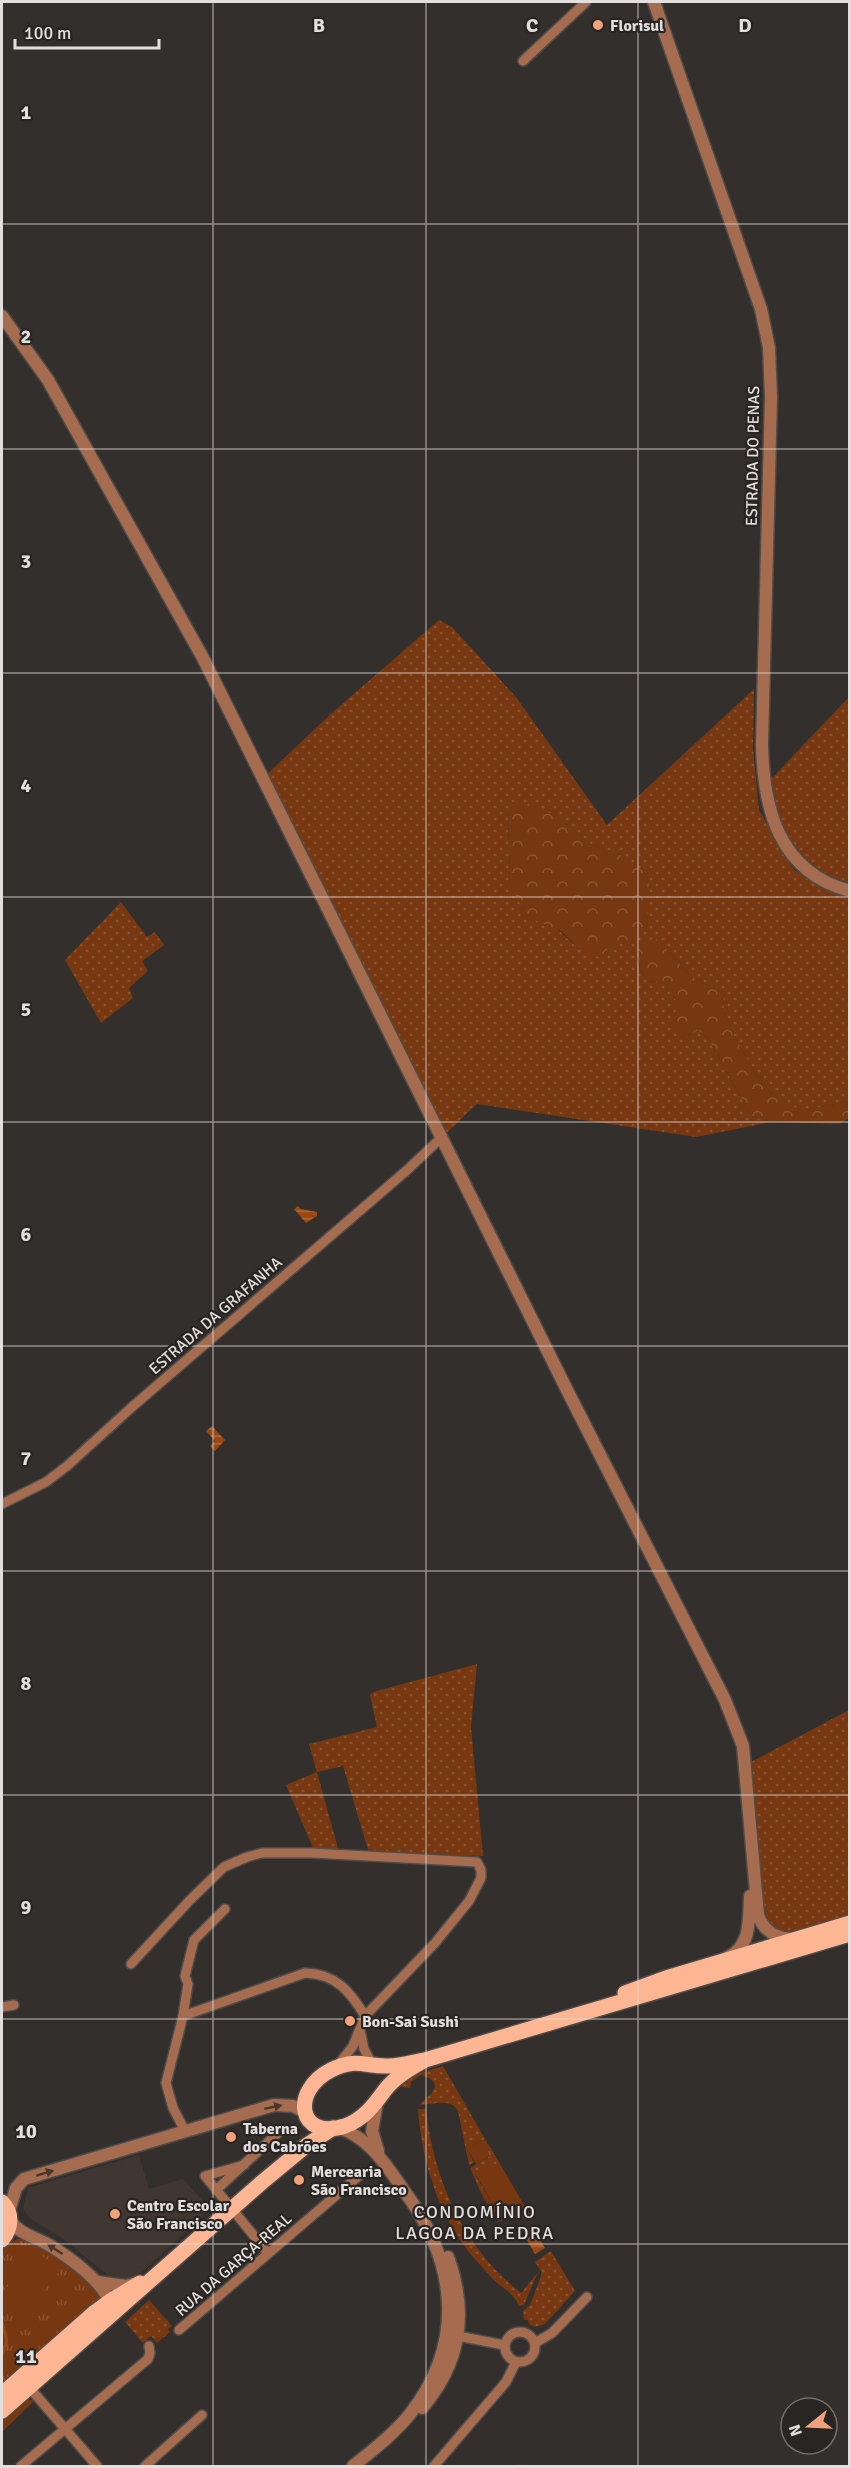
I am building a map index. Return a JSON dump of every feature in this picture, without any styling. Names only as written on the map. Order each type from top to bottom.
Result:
[{"type":"main road","points":[[535,2027],[653,1982],[849,1923]]},
{"type":"main road","points":[[295,2155],[305,2142],[307,2116],[304,2101],[308,2091],[320,2077],[337,2067],[352,2063],[390,2066],[425,2060],[849,1934]]},
{"type":"main road","points":[[2,2411],[110,2318],[149,2278],[295,2155],[336,2128],[355,2121],[405,2072],[425,2060]]},
{"type":"main road","points":[[373,2065],[383,2077],[381,2097]]},
{"type":"main road","points":[[307,2116],[319,2126],[336,2128]]},
{"type":"main road","points":[[2,2240],[6,2234],[7,2211]]},
{"type":"main road","points":[[6,2390],[110,2301],[149,2278]]},
{"type":"street","points":[[523,60],[586,2]]},
{"type":"street","name":"ESTRADA DO PENAS","points":[[654,2],[761,309],[769,348],[771,397],[762,743],[765,792],[775,827],[795,857],[826,882],[849,891]]},
{"type":"street","points":[[2,316],[48,380],[203,658],[441,1138],[735,1720],[745,1759],[750,1841],[760,1933],[755,1950],[745,1960],[691,1978],[667,1989]]},
{"type":"street","name":"ESTRADA DA GRAFANHA","points":[[2,1504],[46,1482],[67,1466],[441,1138]]},
{"type":"street","points":[[750,1841],[748,1941],[755,1950],[768,1956],[777,1956]]},
{"type":"street","points":[[131,1964],[224,1867],[247,1857],[262,1853],[312,1853],[477,1862],[481,1870],[481,1878],[469,1901],[435,1943],[365,2016],[351,2051],[337,2067]]},
{"type":"street","points":[[185,2131],[173,2108],[166,2083],[183,2016],[188,1984],[185,1976],[194,1940],[225,1909]]},
{"type":"street","points":[[758,1915],[763,1926],[771,1934],[793,1940]]},
{"type":"street","points":[[721,1960],[739,1950],[745,1940],[748,1926]]},
{"type":"street","points":[[183,2016],[305,1973],[325,1976],[344,1986],[365,2016]]},
{"type":"street","points":[[2,2007],[14,2005]]},
{"type":"street","points":[[360,2030],[364,2049],[373,2065]]},
{"type":"street","points":[[353,2466],[412,2418],[436,2391],[444,2377],[459,2336],[459,2311],[454,2274],[441,2242],[421,2217],[376,2146],[372,2131],[381,2097]]},
{"type":"street","points":[[110,2318],[112,2305],[97,2282],[51,2246],[16,2229],[7,2211],[16,2188],[24,2179],[274,2105],[293,2106],[307,2116]]},
{"type":"street","points":[[336,2128],[365,2141],[383,2160]]},
{"type":"street","points":[[216,2190],[278,2133]]},
{"type":"street","points":[[244,2165],[205,2176],[268,2253]]},
{"type":"street","name":"RUA DA GARÇA-REAL","points":[[179,2331],[361,2174]]},
{"type":"street","points":[[421,2217],[444,2270],[449,2310],[459,2336]]},
{"type":"street","points":[[97,2282],[126,2286],[149,2278]]},
{"type":"street","points":[[534,2343],[552,2333],[587,2297]]},
{"type":"street","points":[[387,2438],[422,2397],[438,2366],[444,2349],[449,2310]]},
{"type":"street","points":[[519,2331],[529,2334],[534,2343],[532,2356],[525,2361],[516,2362],[507,2356],[504,2345],[508,2337],[519,2331]]},
{"type":"street","points":[[459,2336],[504,2345]]},
{"type":"street","points":[[444,2349],[459,2336]]},
{"type":"street","points":[[21,2466],[147,2359],[150,2353],[149,2346]]},
{"type":"street","points":[[29,2387],[33,2373],[50,2352]]},
{"type":"street","points":[[434,2466],[506,2382],[516,2362]]},
{"type":"street","points":[[29,2387],[97,2466]]},
{"type":"street","points":[[6,2390],[29,2387]]},
{"type":"street","points":[[145,2466],[202,2415]]},
{"type":"shaded area","points":[[298,1206],[301,1209],[317,1212],[317,1216],[306,1223],[294,1209]]},
{"type":"shaded area","points":[[212,1426],[225,1440],[215,1451],[210,1446],[215,1441],[206,1431]]},
{"type":"shaded area","name":"Centro Escolar São Francisco","points":[[139,2155],[149,2189],[183,2179],[210,2209],[141,2273],[128,2278],[109,2276],[61,2237],[31,2219],[23,2209],[28,2188]]},
{"type":"shaded area","points":[[530,2227],[545,2248],[535,2254],[524,2235],[525,2230]]},
{"type":"green space","points":[[439,620],[452,627],[516,697],[607,825],[754,689],[753,749],[759,810],[794,870],[849,898],[849,1101],[801,1111],[771,1093],[754,1071],[734,1035],[724,1011],[723,992],[692,977],[655,937],[637,958],[640,969],[648,982],[660,981],[677,1001],[688,1036],[698,1030],[708,1038],[751,1116],[771,1122],[696,1137],[477,1104],[441,1138],[264,777],[333,712]],"holes":[[[508,810],[557,816],[591,844],[617,854],[649,875],[647,900],[614,941],[580,950],[510,885]]]},
{"type":"green space","points":[[849,697],[849,883],[832,877],[818,868],[795,846],[778,818],[768,785]]},
{"type":"green space","points":[[517,799],[557,816],[591,844],[617,853],[649,875],[647,927],[631,942],[614,941],[600,958],[580,950],[561,931],[527,917],[510,885],[508,810]]},
{"type":"green space","points":[[121,902],[147,937],[155,932],[164,945],[142,961],[148,971],[129,988],[133,998],[101,1023],[65,960]]},
{"type":"green space","points":[[655,937],[692,977],[723,992],[724,1011],[734,1035],[754,1071],[771,1093],[801,1111],[849,1101],[849,1118],[839,1124],[771,1122],[751,1116],[708,1038],[698,1030],[688,1036],[680,1037],[673,1024],[677,1001],[660,981],[648,982],[640,969],[637,947]]},
{"type":"green space","points":[[477,1664],[471,1727],[483,1856],[369,1853],[343,1766],[317,1772],[309,1744],[377,1727],[370,1695],[373,1692]]},
{"type":"green space","points":[[849,1710],[849,1923],[793,1939],[770,1929],[762,1914],[751,1762]]},
{"type":"green space","points":[[317,1772],[339,1852],[314,1850],[286,1785]]},
{"type":"green space","points":[[443,2066],[485,2139],[467,2149],[474,2162],[469,2165],[458,2111],[455,2107],[447,2103],[420,2105],[434,2090],[434,2082],[421,2075],[411,2082],[410,2088],[401,2087],[413,2075]]},
{"type":"green space","points":[[418,2109],[426,2109],[436,2162],[444,2187],[468,2234],[483,2255],[521,2293],[538,2272],[524,2305],[519,2306],[511,2294],[486,2272],[451,2226],[434,2189],[428,2169]]},
{"type":"green space","points":[[485,2139],[494,2154],[476,2164],[467,2149]]},
{"type":"green space","points":[[494,2154],[499,2162],[476,2176],[502,2220],[525,2207],[530,2214],[517,2221],[513,2215],[498,2222],[470,2168]]},
{"type":"green space","points":[[499,2162],[525,2207],[502,2220],[476,2175]]},
{"type":"green space","points":[[17,2239],[43,2245],[55,2252],[77,2270],[104,2300],[2,2388],[2,2247]]},
{"type":"green space","points":[[35,2250],[60,2270],[24,2315],[2,2298],[2,2294]]},
{"type":"green space","points":[[551,2251],[575,2291],[545,2324],[535,2327],[529,2324],[528,2320],[524,2320],[523,2311],[530,2305],[541,2276],[541,2271],[535,2262]]},
{"type":"green space","points":[[149,2300],[172,2326],[168,2329],[170,2332],[157,2343],[151,2336],[143,2343],[125,2322]]},
{"type":"green space","points":[[24,2399],[34,2401],[2,2432],[2,2416]]},
{"type":"waterway","points":[[2,2322],[6,2335],[2,2354]]},
{"type":"place","name":"Florisul","points":[[598,25]]},
{"type":"place","name":"Bon-Sai Sushi","points":[[350,2021]]},
{"type":"place","name":"Taberna dos Cabrões","points":[[231,2137]]},
{"type":"place","name":"Mercearia São Francisco","points":[[299,2180]]},
{"type":"place","name":"Centro Escolar São Francisco","points":[[115,2214]]},
{"type":"district","name":"CONDOMÍNIO LAGOA DA PEDRA","points":[[475,2222]]}]
